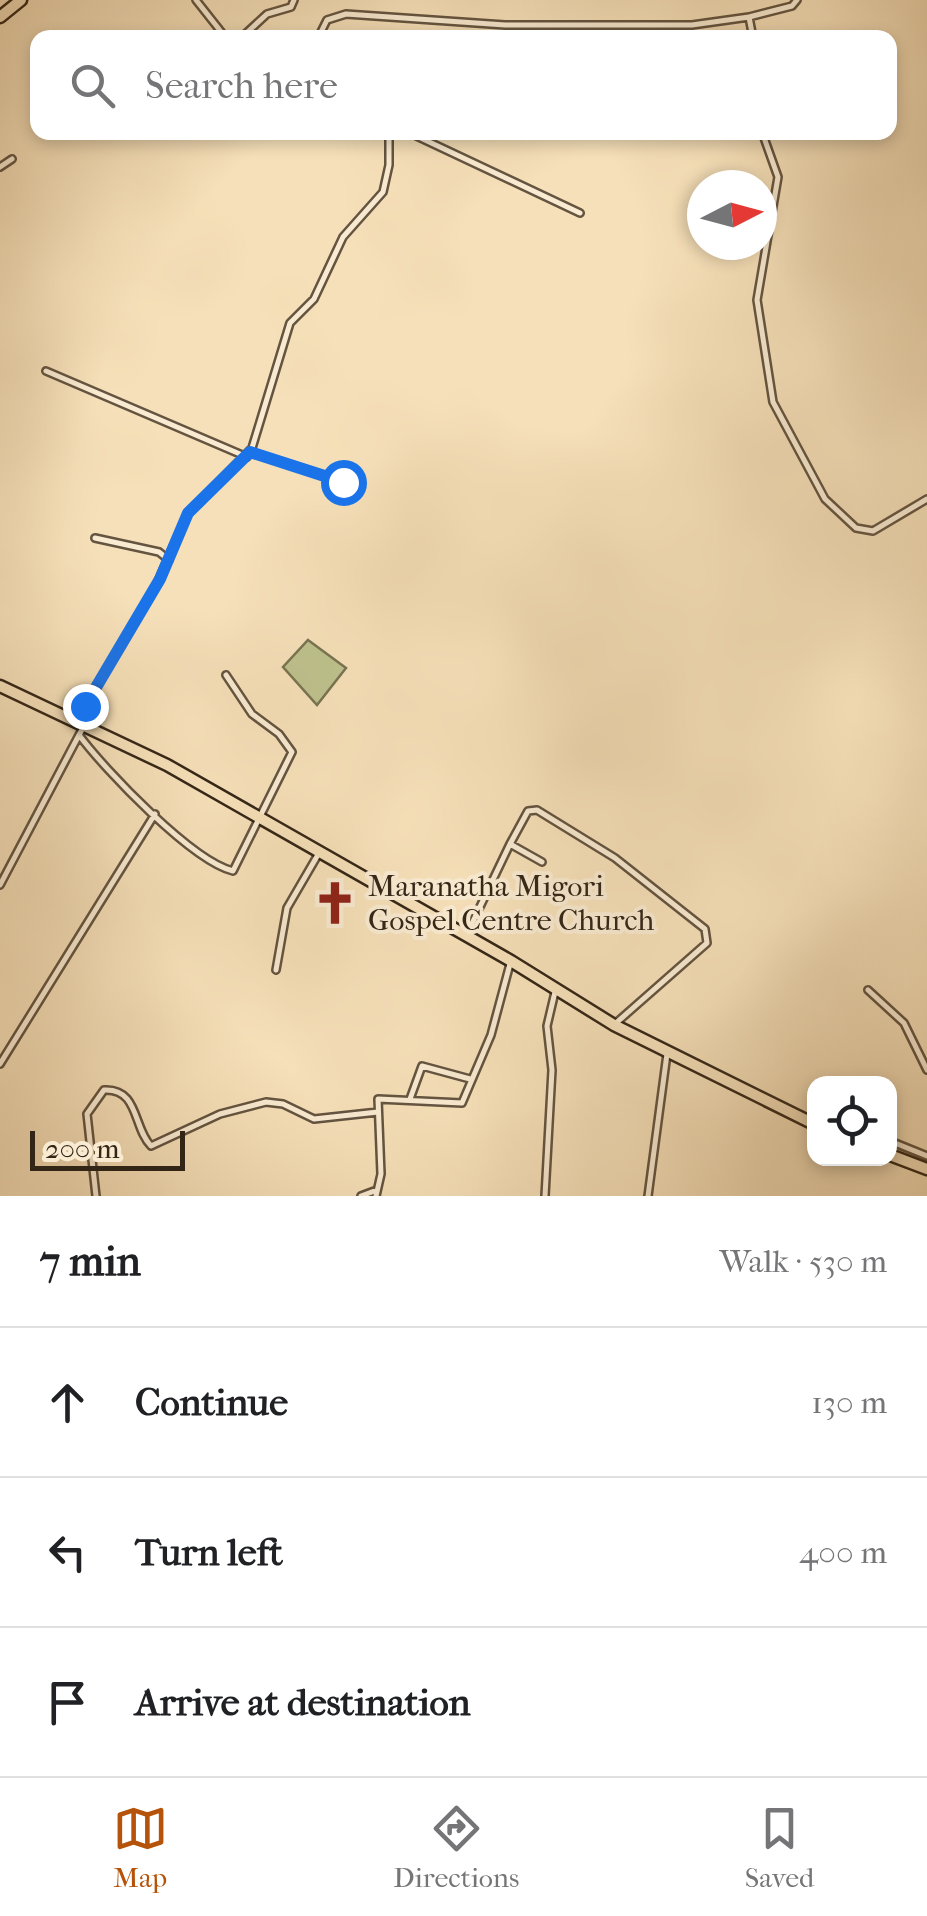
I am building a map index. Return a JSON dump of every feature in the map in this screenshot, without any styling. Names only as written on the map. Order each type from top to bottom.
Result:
[{"type":"highway","points":[[0,18],[21,0]]},
{"type":"highway","points":[[0,686],[261,820],[511,961],[614,1026],[807,1121]]},
{"type":"highway","points":[[897,1158],[927,1170]]},
{"type":"street","points":[[196,0],[220,30]]},
{"type":"street","points":[[250,30],[268,14],[291,7],[294,0]]},
{"type":"street","points":[[322,30],[327,20],[346,14],[558,25],[692,24],[750,17],[792,6],[797,0]]},
{"type":"street","points":[[750,17],[752,30]]},
{"type":"street","points":[[0,886],[169,560],[188,513],[248,454],[290,324],[314,299],[343,237],[383,192],[390,164],[390,140]]},
{"type":"street","points":[[425,140],[580,213]]},
{"type":"street","points":[[765,140],[778,177],[757,300],[778,414],[816,487],[856,528],[873,531],[927,499]]},
{"type":"street","points":[[0,166],[12,159]]},
{"type":"street","points":[[46,371],[248,454],[343,482]]},
{"type":"street","points":[[95,538],[158,552],[169,560]]},
{"type":"street","points":[[80,726],[92,755],[200,854],[231,872],[261,820],[292,752],[279,734],[252,714],[226,675]]},
{"type":"street","points":[[465,936],[528,811],[537,810],[615,858],[705,929],[707,943],[614,1026]]},
{"type":"street","points":[[0,1064],[156,814]]},
{"type":"street","points":[[510,844],[542,862]]},
{"type":"street","points":[[276,970],[286,908],[319,853]]},
{"type":"street","points":[[361,1196],[377,1193],[380,1097],[460,1104],[491,1034],[511,961]]},
{"type":"street","points":[[868,990],[904,1023],[927,1070]]},
{"type":"street","points":[[545,1196],[552,1070],[547,1020],[555,992]]},
{"type":"street","points":[[648,1196],[666,1054]]},
{"type":"street","points":[[410,1099],[422,1066],[470,1078]]},
{"type":"street","points":[[96,1196],[87,1114],[104,1090],[116,1090],[128,1098],[145,1140],[154,1146],[220,1114],[266,1102],[283,1104],[314,1118],[378,1112]]},
{"type":"street","points":[[897,1144],[927,1156]]},
{"type":"green space","points":[[308,640],[346,668],[317,705],[283,667]]},
{"type":"place","name":"Maranatha Migori Gospel Centre Church","points":[[335,903]]},
{"type":"route","points":[[85,706],[160,579],[188,513],[250,452],[343,482]]}]
